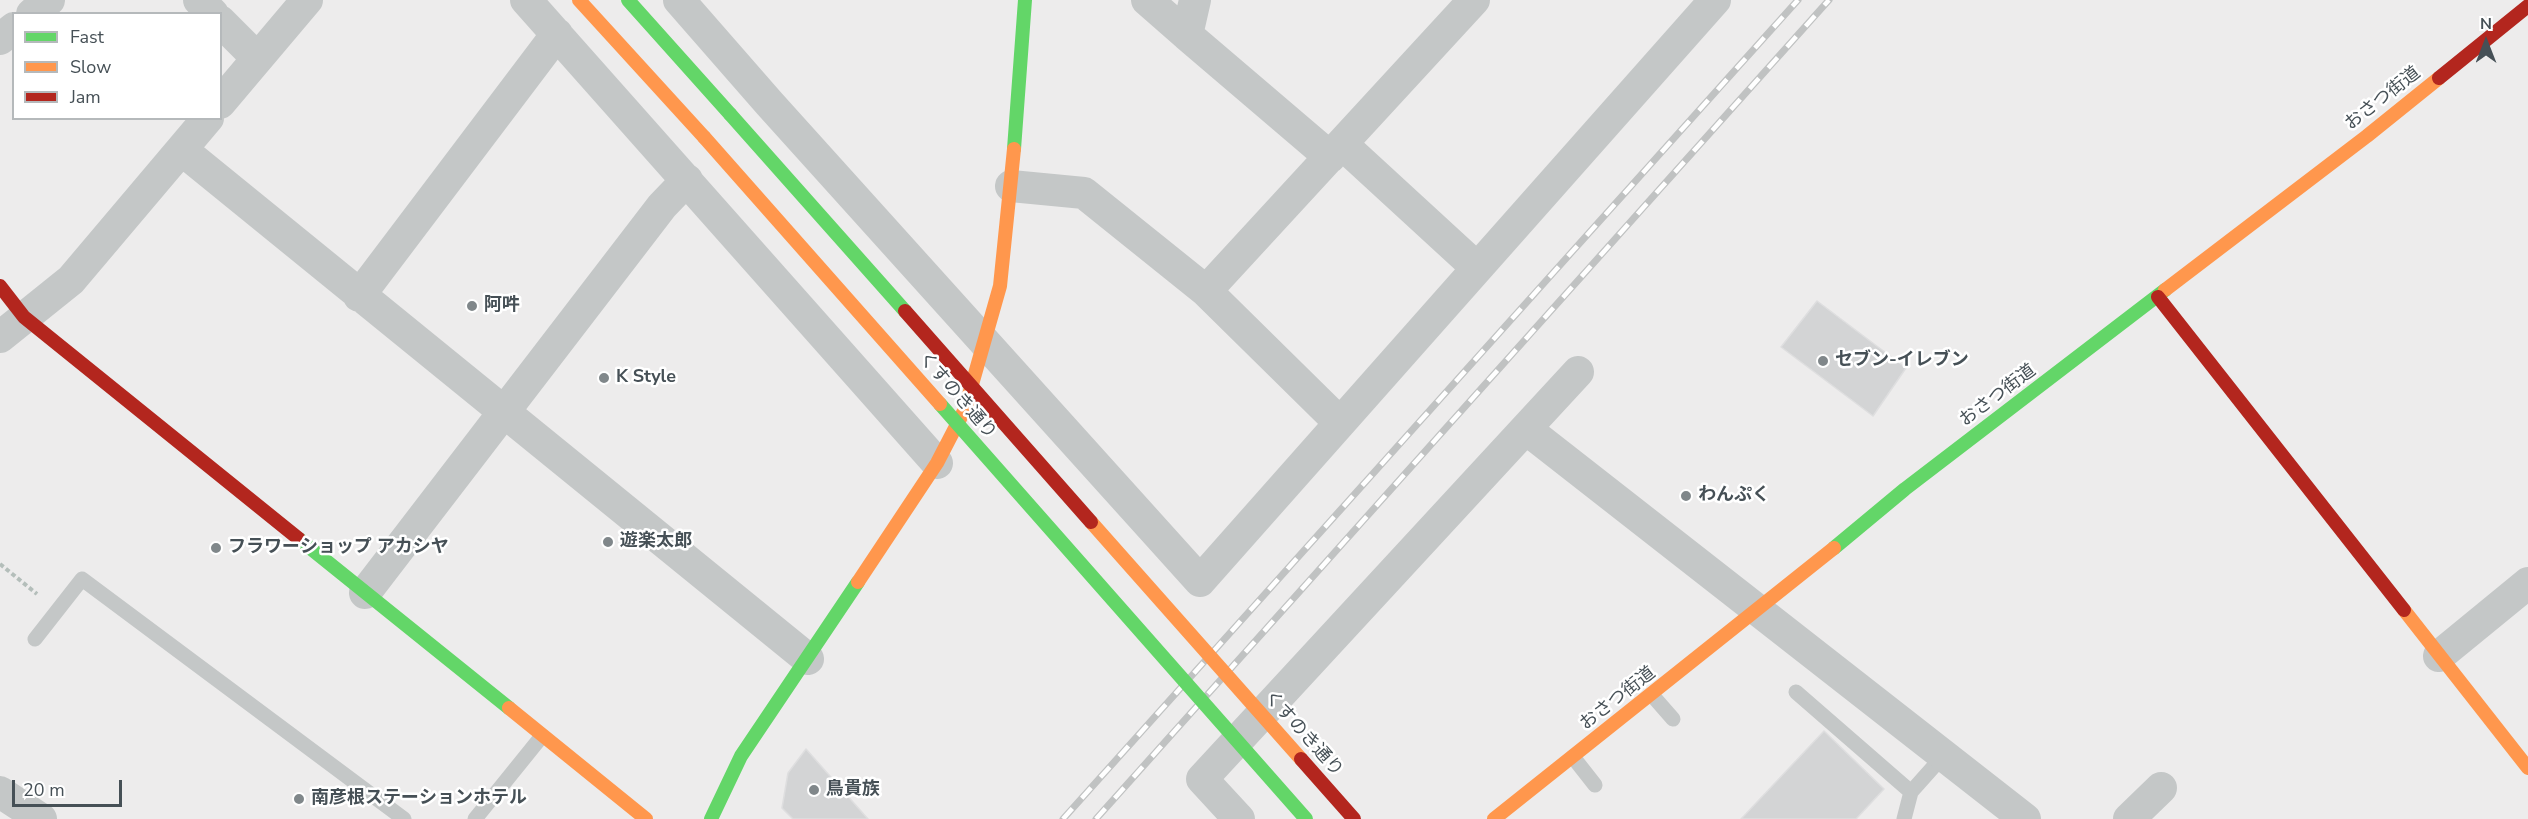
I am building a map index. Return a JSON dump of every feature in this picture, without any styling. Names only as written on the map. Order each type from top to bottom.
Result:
[{"type":"street","points":[[34,12],[49,0]]},
{"type":"street","points":[[199,0],[211,12]]},
{"type":"street","points":[[222,101],[306,0]]},
{"type":"street","points":[[526,0],[937,463]]},
{"type":"street","name":"くすのき通り","points":[[579,0],[704,137],[1306,819]]},
{"type":"street","name":"くすのき通り","points":[[628,0],[1354,819]]},
{"type":"street","points":[[711,819],[741,756],[937,463],[965,409],[1000,286],[1011,186],[1025,0]]},
{"type":"street","points":[[1147,0],[1187,35],[1336,151],[1477,268]]},
{"type":"street","points":[[1187,35],[1195,0]]},
{"type":"street","points":[[697,7],[769,103],[1200,581],[1715,0]]},
{"type":"street","points":[[1206,291],[1336,151],[1460,5]]},
{"type":"street","name":"おさつ街道","points":[[1494,819],[1652,695],[1905,489],[2367,136],[2528,6]]},
{"type":"street","points":[[222,23],[257,58]]},
{"type":"street","points":[[0,39],[12,30]]},
{"type":"street","points":[[359,296],[557,34]]},
{"type":"street","points":[[0,337],[71,280],[206,120]]},
{"type":"street","points":[[182,150],[808,659]]},
{"type":"street","points":[[365,593],[662,206],[687,180]]},
{"type":"street","points":[[1011,186],[1084,193],[1206,291],[1340,423]]},
{"type":"street","points":[[0,286],[24,318],[646,819]]},
{"type":"street","points":[[2158,297],[2528,768]]},
{"type":"street","points":[[1239,819],[1202,779],[1578,372]]},
{"type":"street","points":[[1526,429],[2025,819]]},
{"type":"street","points":[[2439,656],[2528,582]]},
{"type":"street","points":[[2129,819],[2162,788]]},
{"type":"street","points":[[0,792],[41,819]]},
{"type":"lane","points":[[35,639],[82,579],[404,819]]},
{"type":"lane","points":[[1796,692],[1911,792]]},
{"type":"lane","points":[[1652,695],[1673,719]]},
{"type":"lane","points":[[475,819],[542,736]]},
{"type":"lane","points":[[1904,819],[1911,792],[1944,755]]},
{"type":"lane","points":[[1573,757],[1595,784]]},
{"type":"path","points":[[0,564],[57,610]]},
{"type":"building","points":[[1817,301],[1906,368],[1873,416],[1781,347]]},
{"type":"building","points":[[1824,731],[1884,789],[1856,819],[1741,819]]},
{"type":"building","name":"鳥貴族","points":[[806,749],[868,819],[793,819],[782,808],[788,773]]},
{"type":"railway","points":[[1063,819],[1798,0]]},
{"type":"railway","points":[[1096,819],[1829,0]]},
{"type":"traffic: fast","points":[[628,0],[730,114]]},
{"type":"traffic: fast","points":[[1014,149],[1025,0]]},
{"type":"traffic: fast","points":[[730,114],[905,311]]},
{"type":"traffic: fast","points":[[1834,548],[1905,489],[2165,290]]},
{"type":"traffic: fast","points":[[940,404],[1306,819]]},
{"type":"traffic: fast","points":[[299,539],[509,708]]},
{"type":"traffic: fast","points":[[711,819],[741,756],[858,582]]},
{"type":"traffic: slow","points":[[579,0],[704,137]]},
{"type":"traffic: slow","points":[[2165,290],[2367,136],[2439,78]]},
{"type":"traffic: slow","points":[[704,137],[940,404]]},
{"type":"traffic: slow","points":[[858,582],[937,463],[965,409],[1000,286],[1014,149]]},
{"type":"traffic: slow","points":[[1091,522],[1301,759]]},
{"type":"traffic: slow","points":[[1494,819],[1834,548]]},
{"type":"traffic: slow","points":[[2404,610],[2528,768]]},
{"type":"traffic: slow","points":[[509,708],[646,819]]},
{"type":"traffic: jam","points":[[2439,78],[2528,6]]},
{"type":"traffic: jam","points":[[0,286],[24,317],[299,539]]},
{"type":"traffic: jam","points":[[2158,297],[2404,610]]},
{"type":"traffic: jam","points":[[905,311],[1091,522]]},
{"type":"traffic: jam","points":[[1301,759],[1354,819]]},
{"type":"place","name":"阿吽","points":[[472,306]]},
{"type":"place","name":"セブン-イレブン","points":[[1823,361]]},
{"type":"place","name":"K Style","points":[[604,378]]},
{"type":"place","name":"わんぷく","points":[[1686,496]]},
{"type":"place","name":"遊楽太郎","points":[[608,542]]},
{"type":"place","name":"フラワーショップ アカシヤ","points":[[216,548]]},
{"type":"place","name":"鳥貴族","points":[[814,790]]},
{"type":"place","name":"南彦根ステーションホテル","points":[[299,799]]}]
